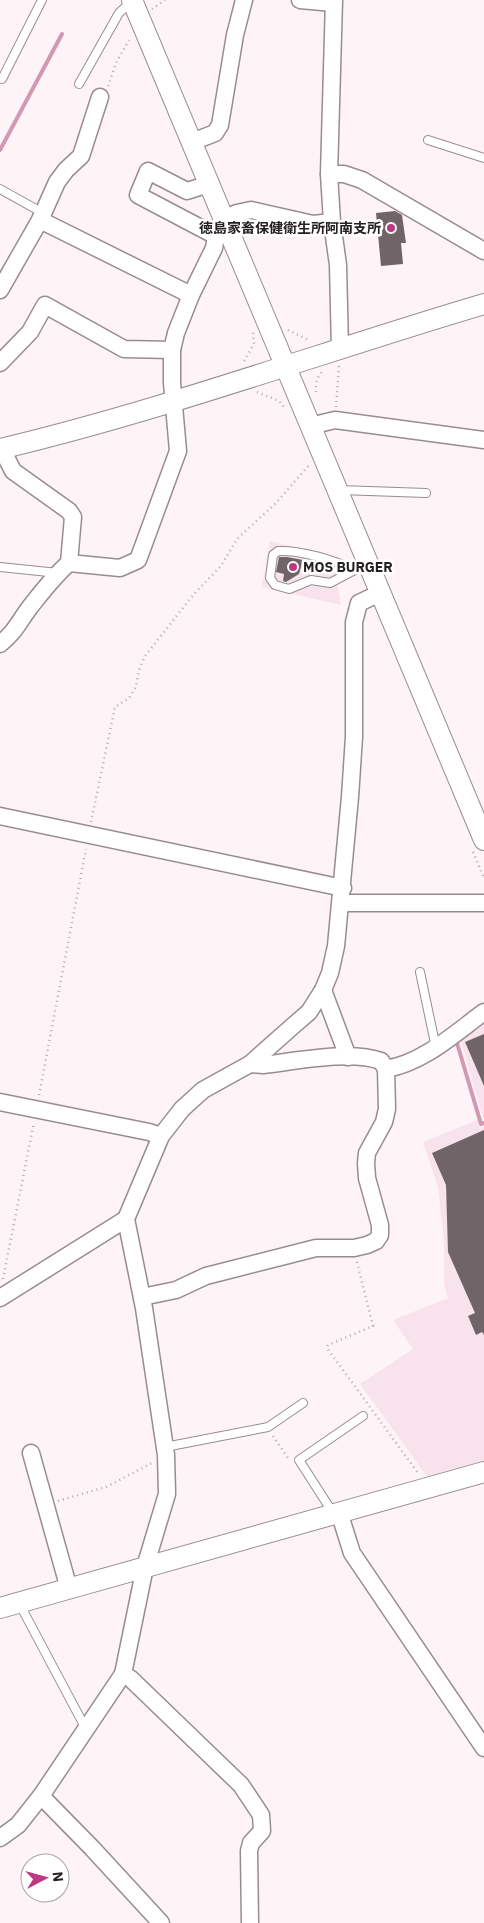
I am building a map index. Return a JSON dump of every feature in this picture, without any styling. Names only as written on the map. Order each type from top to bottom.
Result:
[{"type":"street","points":[[132,0],[209,184],[223,228],[337,490],[361,567],[380,592],[484,840]]},
{"type":"street","points":[[192,142],[215,133],[220,125],[235,35],[244,0]]},
{"type":"street","points":[[300,0],[334,1],[329,174],[332,222],[338,265],[337,357]]},
{"type":"street","points":[[0,290],[5,271],[42,217],[57,182],[81,156],[100,97]]},
{"type":"street","points":[[209,184],[187,191],[148,171],[138,195],[223,228]]},
{"type":"street","points":[[329,174],[344,174],[362,180],[484,252]]},
{"type":"street","points":[[63,568],[120,568],[138,560],[178,451],[172,350],[176,333],[191,295],[223,228],[237,213],[250,210],[313,224],[332,222]]},
{"type":"street","points":[[42,217],[191,295]]},
{"type":"street","points":[[0,644],[13,633],[29,608],[63,568],[73,517],[69,511],[13,471],[1,449],[58,436],[285,367],[337,357],[484,304]]},
{"type":"street","points":[[0,363],[30,332],[45,305],[124,349],[172,350]]},
{"type":"street","points":[[310,426],[335,420],[484,440]]},
{"type":"street","points":[[0,1838],[18,1825],[41,1796],[123,1674],[145,1567],[166,1494],[166,1451],[142,1297],[126,1219],[161,1136],[182,1108],[203,1090],[250,1064],[309,1012],[324,990],[336,946],[342,896],[354,737],[354,622],[360,603],[380,592]]},
{"type":"street","points":[[0,816],[342,896],[484,903]]},
{"type":"street","points":[[324,990],[348,1056]]},
{"type":"street","points":[[386,1070],[400,1067],[436,1048],[484,1012]]},
{"type":"street","points":[[142,1297],[176,1290],[206,1276],[316,1248],[354,1248],[367,1245],[376,1241],[380,1235],[380,1225],[367,1178],[366,1163],[367,1152],[384,1122],[387,1109],[386,1070],[381,1061],[367,1056],[348,1056],[263,1065],[250,1064]]},
{"type":"street","points":[[0,1102],[161,1136]]},
{"type":"street","points":[[0,1298],[126,1219]]},
{"type":"street","points":[[31,1453],[69,1588]]},
{"type":"street","points":[[0,1608],[484,1472]]},
{"type":"street","points":[[336,1513],[352,1553],[484,1748]]},
{"type":"street","points":[[123,1674],[131,1679],[241,1785],[261,1815],[262,1831],[251,1843],[249,1851],[250,1923]]},
{"type":"street","points":[[41,1796],[162,1923]]},
{"type":"lane","points":[[2,79],[42,0]]},
{"type":"lane","points":[[79,84],[119,13],[132,0]]},
{"type":"lane","points":[[428,140],[484,158]]},
{"type":"lane","points":[[0,189],[42,217]]},
{"type":"lane","points":[[337,490],[426,493]]},
{"type":"lane","points":[[278,551],[361,567],[330,583],[311,580],[289,589],[275,585],[270,578],[273,555],[278,551]]},
{"type":"lane","points":[[0,567],[63,568]]},
{"type":"lane","points":[[420,972],[436,1048]]},
{"type":"lane","points":[[166,1451],[268,1427],[303,1403]]},
{"type":"lane","points":[[336,1513],[299,1460],[362,1416]]},
{"type":"lane","points":[[19,1603],[86,1729]]},
{"type":"path","points":[[151,10],[165,0]]},
{"type":"path","points":[[100,97],[105,95],[116,63],[130,40]]},
{"type":"path","points":[[335,420],[339,363],[337,357]]},
{"type":"path","points":[[316,394],[315,388],[319,375],[324,371]]},
{"type":"path","points":[[354,1248],[372,1326],[328,1345],[328,1348],[423,1479],[426,1489]]},
{"type":"path","points":[[46,1505],[106,1487],[166,1451]]},
{"type":"shaded area","points":[[270,541],[332,556],[341,605],[262,587]]},
{"type":"shaded area","points":[[484,1019],[484,1117],[483,1118],[460,1037]]},
{"type":"shaded area","points":[[477,1120],[481,1127],[484,1126],[484,1462],[429,1479],[360,1384],[413,1349],[393,1320],[448,1298],[444,1284],[444,1242],[438,1187],[423,1142]]},
{"type":"building","name":"徳島家畜保健衛生所阿南支所","points":[[395,211],[402,215],[406,243],[401,243],[403,264],[381,266],[376,213]]},
{"type":"building","points":[[279,557],[303,560],[299,574],[286,582],[283,581],[284,574],[276,572]]},
{"type":"building","points":[[484,1034],[484,1086],[465,1042]]},
{"type":"building","points":[[484,1130],[484,1335],[482,1332],[476,1335],[468,1316],[475,1313],[448,1252],[446,1185],[432,1153]]},
{"type":"waterway","points":[[0,150],[62,34]]},
{"type":"waterway","points":[[457,1043],[481,1124],[484,1123]]},
{"type":"place","name":"徳島家畜保健衛生所阿南支所","points":[[391,228]]},
{"type":"place","name":"MOS BURGER","points":[[293,567]]}]
